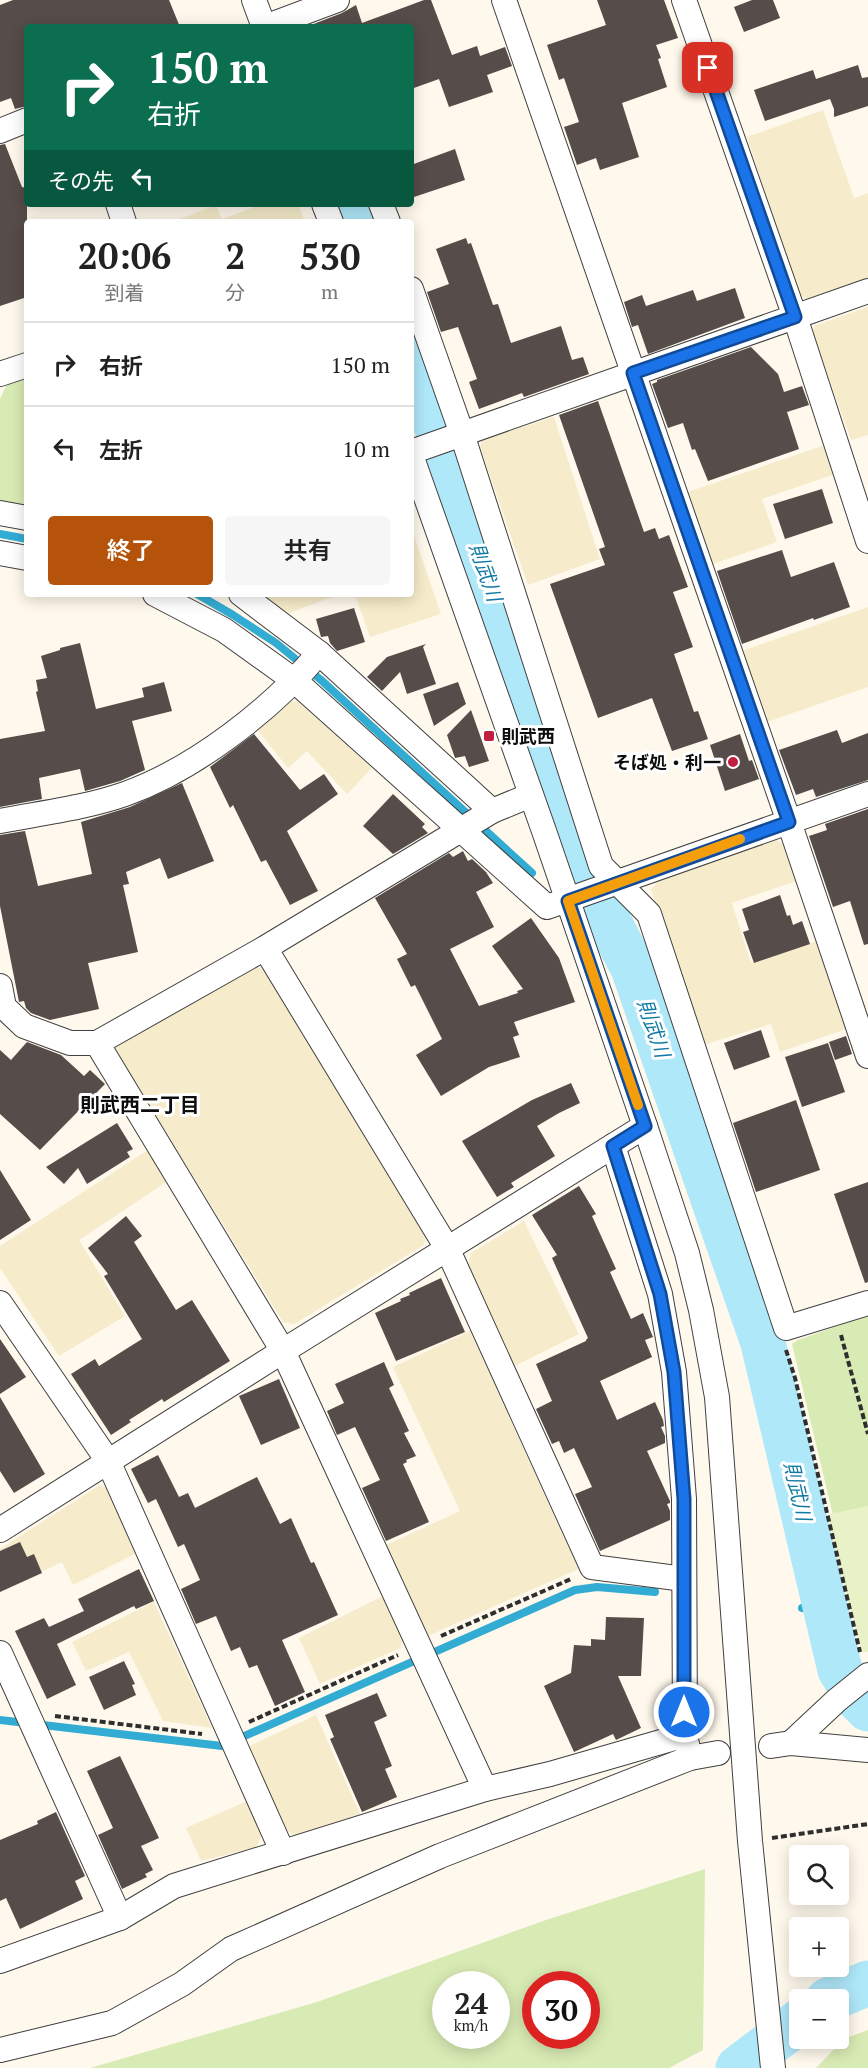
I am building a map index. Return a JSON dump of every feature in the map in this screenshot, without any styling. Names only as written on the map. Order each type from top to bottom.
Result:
[{"type":"street","points":[[254,0],[269,24]]},
{"type":"street","points":[[275,24],[313,16],[337,0]]},
{"type":"street","points":[[504,0],[868,1056]]},
{"type":"street","points":[[684,0],[795,317],[868,540]]},
{"type":"street","points":[[0,131],[24,121]]},
{"type":"street","points":[[772,2068],[752,1852],[717,1397],[701,1310],[687,1253],[645,1126],[594,891],[531,795],[417,451],[868,291]]},
{"type":"street","points":[[414,299],[457,436],[601,866],[594,891]]},
{"type":"street","points":[[0,374],[24,366]]},
{"type":"street","points":[[0,513],[24,517]]},
{"type":"street","points":[[0,553],[24,557]]},
{"type":"street","points":[[161,597],[224,630],[307,667],[477,821]]},
{"type":"street","points":[[244,597],[307,667],[477,821],[547,907],[868,794]]},
{"type":"street","points":[[0,821],[85,806],[126,794],[163,777],[208,751],[252,719],[307,667]]},
{"type":"street","points":[[1,1001],[24,1026],[70,1043],[98,1043],[265,948],[477,821],[531,795]]},
{"type":"street","points":[[594,891],[649,914],[786,1329],[868,1303]]},
{"type":"street","points":[[265,948],[447,1248],[592,1567],[684,1579]]},
{"type":"street","points":[[98,1043],[283,1351],[485,1789]]},
{"type":"street","points":[[0,1530],[645,1126]]},
{"type":"street","points":[[613,1146],[660,1294],[674,1372],[684,1499],[687,1746]]},
{"type":"street","points":[[0,1303],[108,1461],[283,1853]]},
{"type":"street","points":[[0,1653],[120,1918]]},
{"type":"street","points":[[865,1665],[837,1700],[781,1744],[868,1750]]},
{"type":"street","points":[[0,2050],[112,2023],[182,1984],[231,1949],[687,1746]]},
{"type":"street","points":[[0,1961],[120,1918],[174,1886],[485,1789],[687,1746],[718,1753]]},
{"type":"path","points":[[835,1314],[868,1434]]},
{"type":"path","points":[[786,1329],[783,1339],[795,1378],[857,1647],[865,1665]]},
{"type":"path","points":[[32,1721],[231,1738],[422,1653],[592,1567]]},
{"type":"path","points":[[752,1852],[868,1824]]},
{"type":"shaded area","points":[[823,110],[854,198],[868,193],[868,280],[809,300],[799,295],[747,137]]},
{"type":"shaded area","points":[[211,207],[217,207],[222,219],[180,219]]},
{"type":"shaded area","points":[[254,207],[299,207],[304,219],[222,219]]},
{"type":"shaded area","points":[[868,307],[868,435],[851,440],[812,331],[816,325]]},
{"type":"shaded area","points":[[554,417],[600,559],[528,585],[480,447],[482,440]]},
{"type":"shaded area","points":[[825,445],[835,474],[762,499],[777,542],[713,564],[688,492]]},
{"type":"shaded area","points":[[414,536],[441,614],[370,637],[356,597],[414,597]]},
{"type":"shaded area","points":[[264,597],[332,597],[289,613]]},
{"type":"shaded area","points":[[868,607],[868,687],[764,723],[739,652]]},
{"type":"shaded area","points":[[297,701],[372,768],[347,794],[307,751],[288,768],[256,728],[288,702]]},
{"type":"shaded area","points":[[775,839],[785,845],[796,881],[732,903],[751,963],[817,941],[846,1029],[780,1052],[771,1024],[703,1045],[651,890],[657,882]]},
{"type":"shaded area","points":[[255,966],[264,970],[426,1234],[424,1245],[294,1324],[283,1322],[112,1044]]},
{"type":"shaded area","points":[[151,1148],[171,1179],[79,1240],[125,1316],[59,1356],[0,1268],[0,1246]]},
{"type":"shaded area","points":[[524,1221],[579,1334],[515,1366],[468,1265],[471,1253]]},
{"type":"shaded area","points":[[470,1331],[578,1569],[428,1636],[386,1545],[460,1511],[393,1367]]},
{"type":"shaded area","points":[[100,1485],[107,1488],[135,1554],[73,1585],[62,1562],[0,1592],[0,1549]]},
{"type":"shaded area","points":[[383,1596],[404,1636],[400,1648],[320,1684],[299,1638]]},
{"type":"shaded area","points":[[154,1602],[212,1728],[163,1721],[129,1652],[86,1671],[72,1642]]},
{"type":"shaded area","points":[[316,1715],[361,1816],[296,1837],[286,1829],[249,1746]]},
{"type":"shaded area","points":[[247,1801],[261,1836],[257,1847],[201,1861],[186,1828]]},
{"type":"green space","points":[[24,377],[24,506],[0,502],[0,399],[8,382]]},
{"type":"green space","points":[[868,1315],[868,1648],[862,1636],[792,1344]]},
{"type":"green space","points":[[868,1506],[868,1652],[862,1652],[825,1515]]},
{"type":"green space","points":[[705,1869],[703,2050],[669,2068],[90,2068],[317,2002],[546,1920]]},
{"type":"green space","points":[[868,2030],[868,2068],[816,2068],[834,2049],[849,2049],[849,2037]]},
{"type":"building","points":[[13,0],[169,0],[179,24],[24,24],[24,107],[15,109],[11,98],[0,102],[0,5]]},
{"type":"building","points":[[424,0],[431,0],[452,55],[477,46],[480,56],[505,47],[512,66],[487,75],[493,92],[449,107],[439,79],[414,88],[414,24],[314,24],[356,5],[362,23]]},
{"type":"building","points":[[597,0],[664,0],[678,38],[656,45],[667,87],[622,103],[639,157],[600,170],[596,158],[577,165],[564,127],[579,122],[564,78],[559,80],[547,45],[606,25]]},
{"type":"building","points":[[752,0],[773,0],[780,18],[744,32],[734,7]]},
{"type":"building","points":[[858,65],[862,78],[868,77],[868,106],[834,117],[830,99],[765,121],[754,90],[813,70],[816,79]]},
{"type":"building","points":[[5,144],[24,187],[24,207],[27,207],[27,219],[24,219],[24,298],[0,306],[0,145]]},
{"type":"building","points":[[455,149],[465,180],[414,197],[414,164]]},
{"type":"building","points":[[466,238],[468,244],[471,243],[493,305],[498,304],[511,343],[561,326],[572,360],[583,357],[589,374],[524,397],[522,393],[479,409],[469,382],[477,379],[458,327],[441,332],[427,292],[449,284],[436,249]]},
{"type":"building","points":[[735,288],[745,318],[648,354],[638,325],[632,327],[624,302],[642,295],[646,306],[693,290],[697,301]]},
{"type":"building","points":[[751,347],[778,374],[784,392],[802,386],[809,405],[787,412],[799,449],[708,481],[695,449],[692,450],[683,423],[668,428],[652,384],[657,380]]},
{"type":"building","points":[[598,401],[644,532],[655,528],[659,539],[669,535],[688,587],[673,592],[693,647],[674,654],[694,712],[698,711],[708,739],[672,751],[652,698],[598,718],[550,584],[605,565],[599,549],[605,547],[559,415]]},
{"type":"building","points":[[822,489],[833,523],[785,539],[773,504]]},
{"type":"building","points":[[782,550],[791,577],[834,562],[850,607],[742,644],[717,571]]},
{"type":"building","points":[[354,608],[365,642],[337,651],[330,643],[328,636],[321,637],[316,619]]},
{"type":"building","points":[[80,643],[96,709],[144,697],[142,688],[164,682],[172,711],[132,721],[145,770],[120,781],[85,791],[80,769],[39,778],[42,799],[0,807],[0,739],[45,731],[36,692],[38,691],[36,680],[47,678],[41,656]]},
{"type":"building","points":[[426,644],[423,647],[436,684],[407,694],[400,672],[382,691],[367,677],[387,657]]},
{"type":"building","points":[[458,682],[466,704],[434,726],[423,694]]},
{"type":"building","points":[[471,710],[489,761],[469,767],[465,756],[455,758],[447,735]]},
{"type":"building","points":[[837,730],[842,743],[868,733],[868,780],[816,797],[813,789],[796,795],[779,750]]},
{"type":"building","points":[[254,734],[300,790],[324,774],[338,794],[287,831],[318,891],[290,905],[266,860],[261,862],[233,805],[230,808],[210,767]]},
{"type":"building","name":"そば処・利一","points":[[740,734],[749,761],[752,760],[759,779],[725,791],[710,745]]},
{"type":"building","points":[[182,783],[214,861],[168,879],[160,858],[126,872],[129,884],[123,885],[138,952],[88,963],[99,1009],[50,1020],[31,1013],[24,1001],[19,1002],[0,906],[0,835],[25,831],[38,886],[92,874],[81,822],[130,807]]},
{"type":"building","points":[[393,794],[425,824],[422,827],[428,833],[393,854],[363,826]]},
{"type":"building","points":[[868,809],[868,944],[864,945],[850,901],[833,907],[809,836],[827,830],[825,824]]},
{"type":"building","points":[[463,851],[468,861],[472,859],[486,872],[493,883],[476,892],[494,927],[450,949],[479,1006],[518,993],[517,991],[523,989],[492,946],[531,918],[559,958],[575,1002],[514,1022],[519,1035],[513,1037],[520,1057],[489,1067],[441,1096],[416,1055],[442,1039],[415,985],[411,987],[397,959],[407,954],[375,898],[449,853],[453,857]]},
{"type":"building","points":[[780,895],[787,916],[790,915],[793,925],[802,921],[810,944],[754,963],[743,932],[749,930],[742,909]]},
{"type":"building","points":[[761,1030],[770,1057],[734,1070],[724,1043]]},
{"type":"building","points":[[846,1036],[852,1054],[835,1060],[829,1042]]},
{"type":"building","points":[[27,1042],[61,1055],[84,1076],[90,1070],[105,1084],[40,1150],[0,1114],[0,1050],[11,1060]]},
{"type":"building","points":[[828,1043],[845,1092],[802,1107],[785,1057]]},
{"type":"building","points":[[571,1083],[580,1103],[537,1126],[555,1156],[511,1183],[514,1187],[497,1197],[462,1141],[532,1100]]},
{"type":"building","points":[[796,1100],[820,1170],[756,1192],[733,1123]]},
{"type":"building","points":[[117,1123],[133,1149],[127,1152],[130,1157],[87,1184],[78,1168],[64,1184],[46,1167]]},
{"type":"building","points":[[0,1170],[31,1220],[0,1240]]},
{"type":"building","points":[[868,1182],[868,1282],[865,1283],[834,1194]]},
{"type":"building","points":[[579,1186],[596,1214],[592,1216],[616,1269],[610,1272],[631,1319],[643,1313],[653,1337],[645,1340],[652,1357],[600,1381],[617,1420],[655,1402],[663,1420],[664,1426],[661,1427],[665,1443],[647,1451],[670,1501],[667,1504],[670,1520],[600,1551],[575,1494],[592,1487],[574,1448],[564,1453],[559,1441],[552,1444],[536,1409],[552,1401],[536,1364],[588,1338],[552,1258],[557,1255],[532,1215]]},
{"type":"building","points":[[126,1216],[142,1236],[134,1242],[176,1310],[192,1300],[230,1361],[164,1402],[162,1399],[129,1420],[131,1422],[111,1435],[71,1374],[95,1359],[99,1366],[142,1339],[104,1276],[108,1274],[88,1248]]},
{"type":"building","points":[[441,1278],[465,1332],[396,1361],[375,1313]]},
{"type":"building","points":[[0,1339],[26,1377],[0,1394]]},
{"type":"building","points":[[384,1362],[394,1385],[389,1388],[409,1431],[404,1433],[416,1456],[406,1460],[407,1462],[403,1464],[429,1522],[386,1541],[362,1488],[380,1480],[355,1427],[337,1435],[327,1411],[344,1403],[335,1384]]},
{"type":"building","points":[[279,1379],[300,1428],[261,1445],[239,1396]]},
{"type":"building","points":[[0,1397],[45,1474],[14,1493],[0,1471]]},
{"type":"building","points":[[158,1455],[179,1497],[188,1493],[195,1508],[257,1477],[280,1524],[291,1518],[338,1615],[282,1640],[305,1692],[275,1706],[257,1665],[249,1668],[240,1647],[231,1651],[216,1616],[196,1624],[181,1589],[200,1580],[184,1544],[178,1547],[156,1499],[148,1503],[131,1469]]},
{"type":"building","points":[[20,1542],[27,1557],[34,1554],[42,1573],[0,1592],[0,1551]]},
{"type":"building","points":[[139,1569],[154,1601],[136,1609],[134,1606],[57,1644],[76,1685],[47,1699],[15,1631],[44,1618],[49,1627],[84,1611],[78,1599]]},
{"type":"building","points":[[606,1617],[644,1618],[641,1676],[618,1676],[641,1728],[616,1740],[613,1734],[574,1752],[544,1686],[571,1673],[574,1645],[591,1646],[591,1639],[605,1640]]},
{"type":"building","points":[[124,1661],[135,1684],[132,1685],[136,1695],[104,1710],[89,1677]]},
{"type":"building","points":[[377,1693],[387,1716],[374,1722],[392,1766],[385,1769],[397,1797],[362,1812],[330,1739],[334,1737],[325,1715]]},
{"type":"building","points":[[120,1756],[159,1838],[141,1846],[153,1870],[145,1874],[147,1877],[122,1889],[98,1835],[113,1828],[87,1771]]},
{"type":"building","points":[[56,1812],[85,1876],[75,1881],[83,1899],[20,1929],[6,1898],[0,1901],[0,1840],[38,1824],[37,1821]]},
{"type":"waterway","name":"則武川","points":[[360,207],[364,219]]},
{"type":"waterway","name":"則武川","points":[[414,362],[574,828],[609,922],[633,968],[763,1343],[840,1670],[859,1700],[868,1709]]},
{"type":"waterway","points":[[0,534],[24,538]]},
{"type":"waterway","points":[[202,597],[276,643],[321,680],[532,873]]},
{"type":"waterway","points":[[0,1720],[222,1746],[575,1590],[597,1587],[655,1592]]},
{"type":"waterway","points":[[802,1608],[826,1611]]},
{"type":"waterway","points":[[849,1991],[868,1983]]},
{"type":"waterway","points":[[738,2068],[789,2029]]},
{"type":"slow traffic","points":[[638,1105],[568,901],[740,839]]},
{"type":"place","name":"則武西","points":[[489,736]]},
{"type":"place","name":"そば処・利一","points":[[733,762]]},
{"type":"district","name":"則武西二丁目","points":[[140,1104]]},
{"type":"route","points":[[684,1712],[684,1499],[674,1372],[660,1294],[613,1146],[645,1126],[568,901],[789,822],[633,373],[795,317],[708,68]]}]
